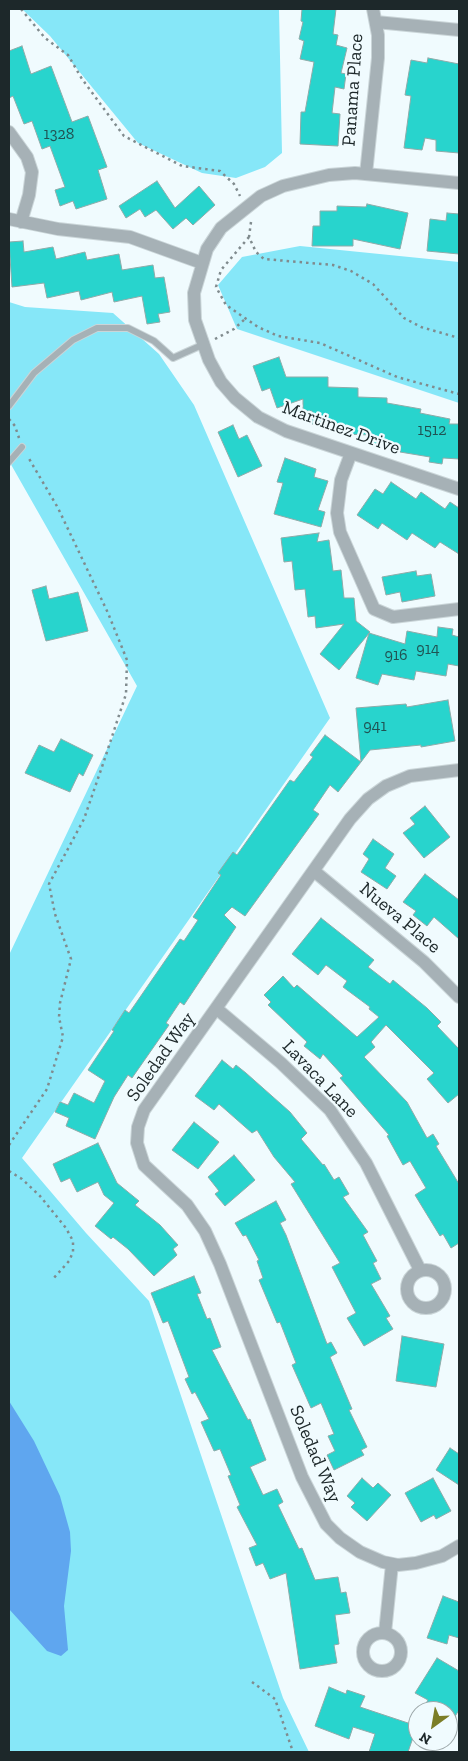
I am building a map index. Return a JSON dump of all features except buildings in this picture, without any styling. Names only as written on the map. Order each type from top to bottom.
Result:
[{"type":"street","name":"Panama Place","points":[[366,174],[378,58],[376,22],[373,9]]},
{"type":"street","points":[[376,22],[459,30]]},
{"type":"street","points":[[9,132],[27,157],[32,172],[29,195],[22,222]]},
{"type":"street","name":"Martinez Drive","points":[[459,183],[366,174],[329,174],[303,180],[268,193],[245,208],[221,228],[207,249],[194,292],[195,320],[202,345],[221,382],[234,398],[258,417],[286,431],[459,489]]},
{"type":"street","points":[[9,219],[58,229],[130,237],[202,263]]},
{"type":"street","points":[[351,453],[338,493],[340,532],[374,609],[382,614],[393,617],[459,609]]},
{"type":"street","name":"Soledad Way","points":[[459,770],[410,776],[386,786],[368,800],[350,819],[144,1110],[138,1127],[137,1143],[144,1165],[187,1205],[205,1231],[220,1264],[280,1423],[315,1505],[326,1524],[340,1538],[360,1552],[382,1562],[392,1564],[416,1563],[442,1556],[459,1546]]},
{"type":"street","name":"Nueva Place","points":[[314,871],[424,962],[459,997]]},
{"type":"street","name":"Lavaca Lane","points":[[216,1009],[282,1063],[330,1110],[366,1163],[420,1270]]},
{"type":"street","points":[[385,1633],[392,1564]]},
{"type":"lane","points":[[9,406],[34,373],[73,340],[97,328],[128,328],[154,341],[173,358],[202,345]]},
{"type":"lane","points":[[9,462],[22,447]]},
{"type":"path","points":[[21,9],[45,38],[68,55],[82,79],[124,136],[182,166],[220,171],[234,184],[251,220],[249,237],[256,252],[264,259],[333,265],[351,271],[373,284],[404,318],[421,327],[459,338]]},
{"type":"path","points":[[249,237],[221,270],[216,287],[226,305],[258,327],[278,336],[320,343],[398,377],[459,394]]},
{"type":"path","points":[[202,345],[234,329],[246,318]]},
{"type":"path","points":[[9,420],[15,426],[22,447],[58,508],[108,613],[127,660],[126,694],[104,761],[84,818],[49,884],[55,914],[71,958],[60,1003],[59,1017],[63,1037],[47,1089],[9,1145]]},
{"type":"path","points":[[9,1171],[22,1179],[40,1196],[66,1228],[73,1241],[73,1252],[53,1279]]},
{"type":"path","points":[[252,1682],[275,1699],[293,1752]]},
{"type":"shaded area","points":[[22,9],[279,9],[282,153],[265,167],[236,178],[202,173],[138,143],[50,36]]},
{"type":"shaded area","points":[[300,246],[459,262],[459,403],[237,329],[218,285],[242,257]]},
{"type":"shaded area","points":[[9,302],[25,307],[113,313],[159,354],[194,405],[330,718],[22,1158],[86,1233],[149,1301],[283,1698],[309,1752],[9,1752],[9,955],[137,686],[9,461]]},
{"type":"shaded area","points":[[9,1401],[34,1441],[60,1496],[70,1532],[71,1551],[64,1606],[68,1650],[61,1656],[47,1651],[9,1609]]}]
